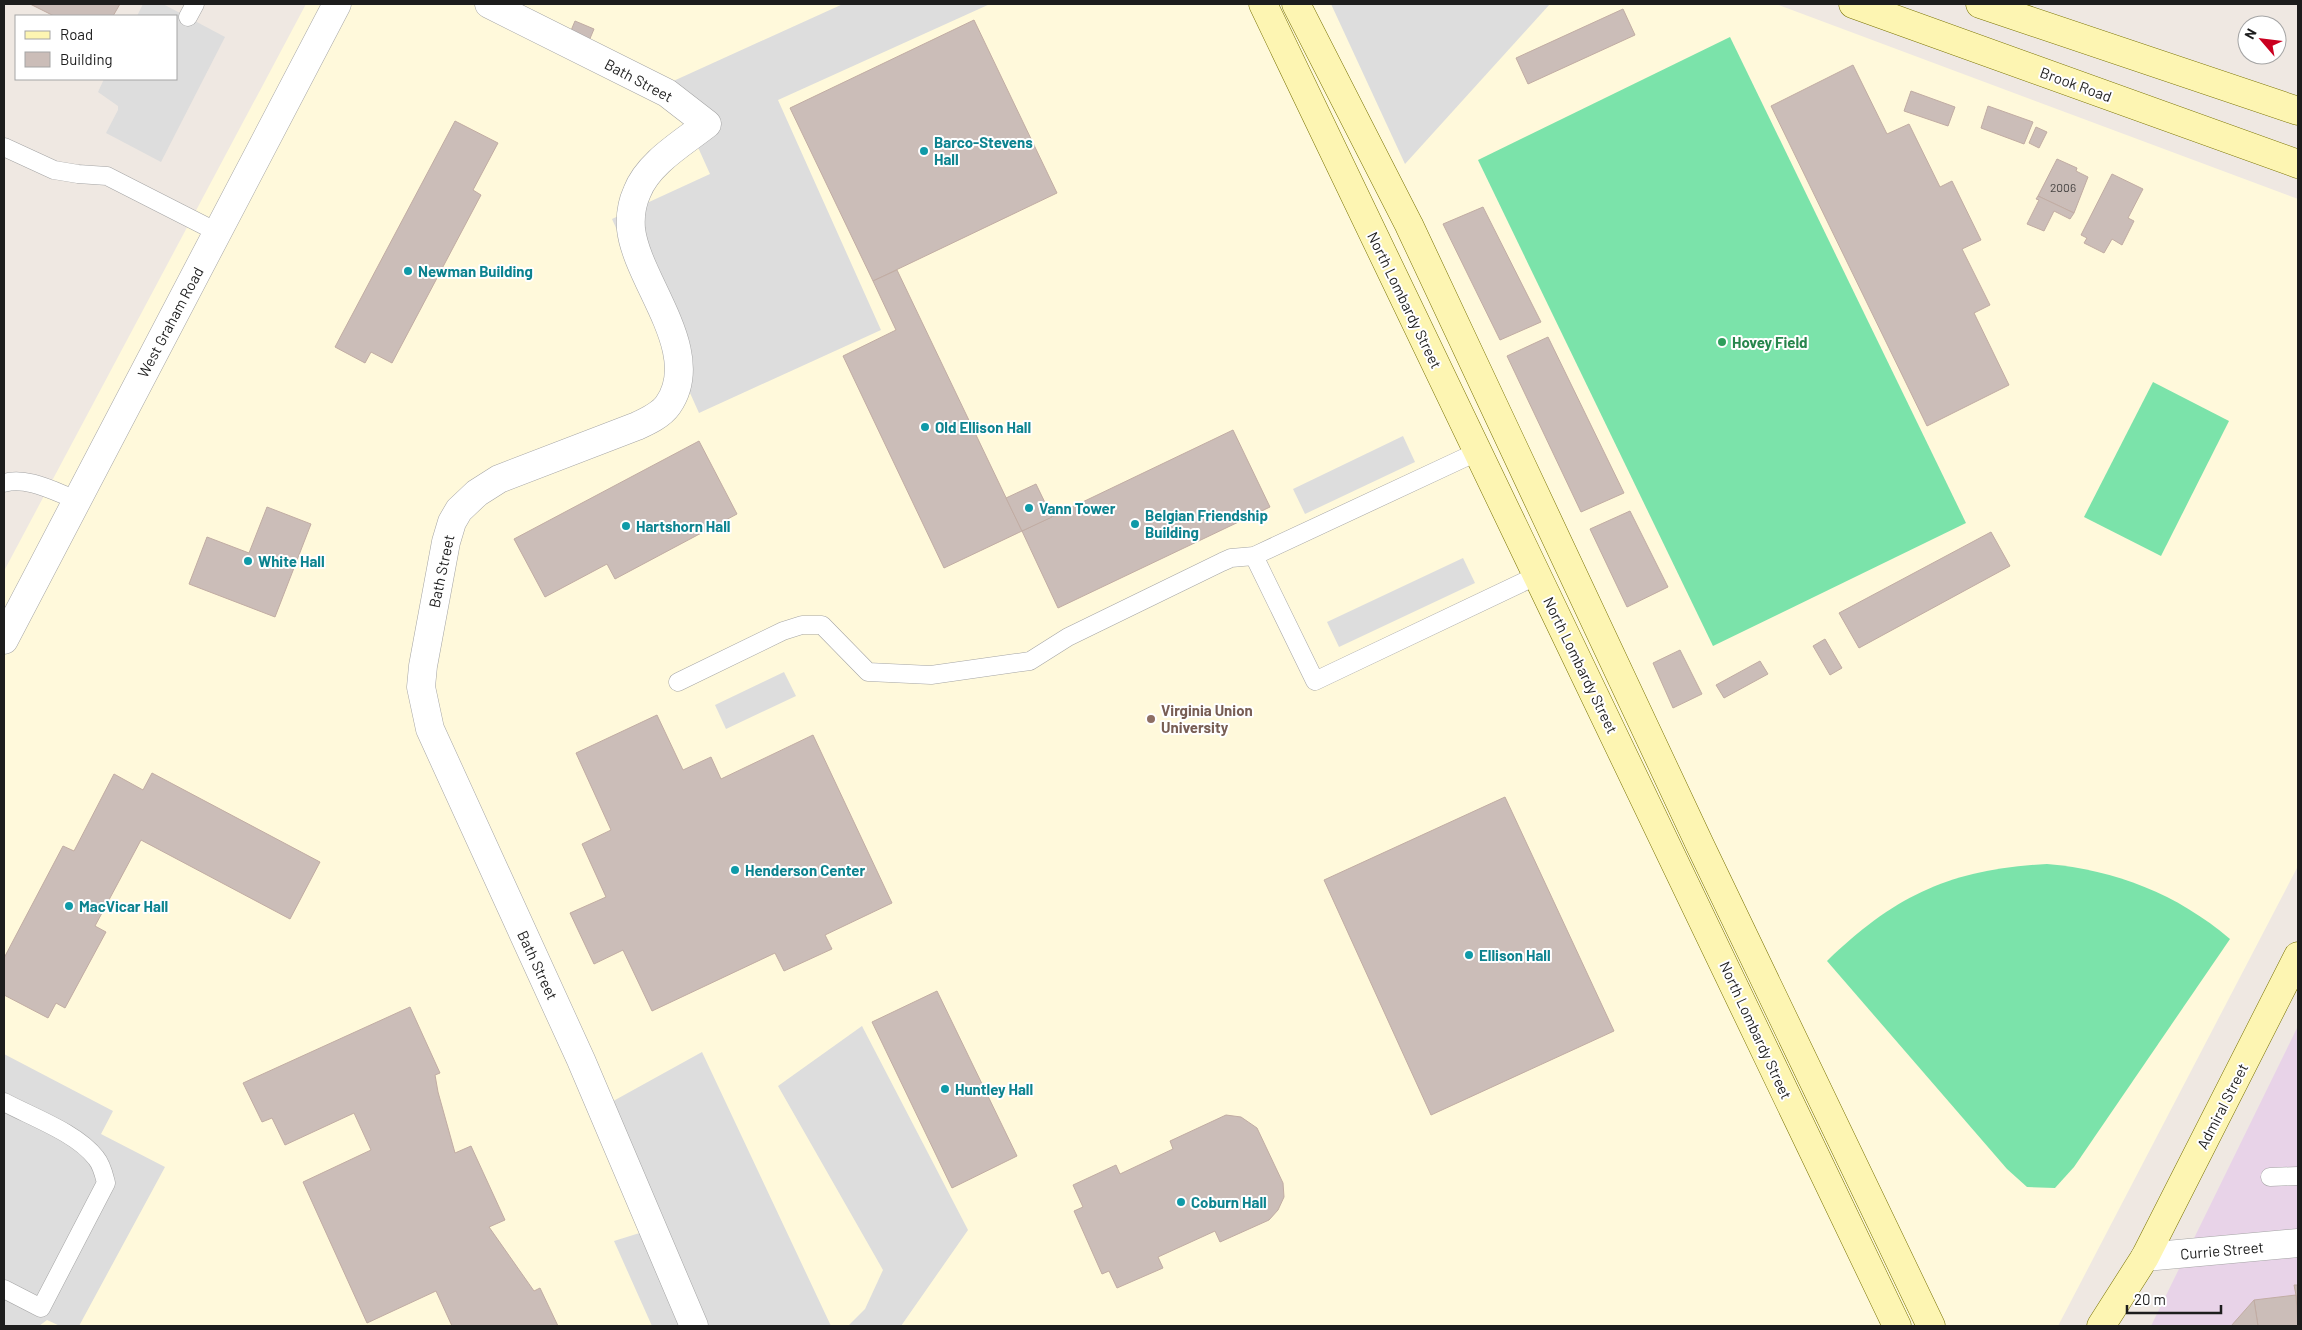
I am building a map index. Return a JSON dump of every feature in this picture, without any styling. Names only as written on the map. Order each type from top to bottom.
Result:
[{"type":"main road","name":"North Lombardy Street","points":[[1263,4],[1897,1326]]},
{"type":"main road","name":"North Lombardy Street","points":[[1296,4],[1409,225],[1700,845],[1931,1326]]},
{"type":"main road","name":"Brook Road","points":[[1853,4],[2298,164]]},
{"type":"main road","points":[[1980,4],[2298,111]]},
{"type":"main road","name":"Admiral Street","points":[[2101,1326],[2145,1257],[2298,956]]},
{"type":"main road","name":"Admiral Street","points":[[2122,1326],[2145,1257]]},
{"type":"street","name":"West Graham Road","points":[[4,640],[337,4]]},
{"type":"street","name":"Bath Street","points":[[489,4],[668,93],[707,124],[646,173],[637,191],[630,216],[631,231],[637,249],[673,337],[678,356],[678,377],[668,406],[653,418],[637,426],[500,479],[477,494],[459,510],[452,522],[446,542],[423,666],[421,687],[430,729],[581,1060],[694,1326]]},
{"type":"street","name":"Currie Street","points":[[2145,1257],[2298,1243]]},
{"type":"lane","points":[[4,147],[54,170],[107,176],[217,232]]},
{"type":"lane","points":[[678,682],[783,631],[802,626],[822,625],[868,672],[931,676],[1030,661],[1068,637],[1165,588],[1231,558],[1254,556],[1478,451]]},
{"type":"lane","points":[[4,483],[14,480],[26,482],[76,500]]},
{"type":"lane","points":[[1254,556],[1315,681],[1538,575]]},
{"type":"lane","points":[[4,1102],[75,1139],[96,1158],[103,1170],[106,1184],[41,1308],[4,1288]]},
{"type":"lane","points":[[2270,1177],[2298,1176]]},
{"type":"shaded area","points":[[143,4],[163,4],[225,37],[161,162],[106,133],[118,110],[118,106],[98,92],[104,80],[178,80],[178,15],[138,15]]},
{"type":"shaded area","name":"Virginia Union University","points":[[306,4],[1776,4],[2298,199],[2298,866],[2058,1326],[4,1326],[4,571]]},
{"type":"shaded area","points":[[843,4],[990,4],[778,100],[881,330],[699,413],[612,219],[710,174],[669,83]]},
{"type":"shaded area","points":[[1331,4],[1550,4],[1405,164]]},
{"type":"shaded area","points":[[1403,436],[1415,462],[1305,514],[1293,489]]},
{"type":"shaded area","points":[[1463,558],[1475,583],[1339,647],[1327,622]]},
{"type":"shaded area","points":[[784,672],[796,696],[726,729],[715,705]]},
{"type":"shaded area","points":[[862,1026],[968,1230],[901,1326],[848,1326],[865,1309],[883,1270],[778,1086]]},
{"type":"shaded area","points":[[2298,1026],[2298,1326],[2151,1326]]},
{"type":"shaded area","points":[[702,1052],[831,1326],[652,1326],[614,1241],[646,1231],[597,1110]]},
{"type":"shaded area","points":[[4,1054],[113,1111],[101,1134],[165,1167],[79,1326],[60,1326],[47,1320],[39,1326],[4,1326]]},
{"type":"green space","name":"Hovey Field","points":[[1730,37],[1966,523],[1713,646],[1478,160]]},
{"type":"green space","points":[[2153,382],[2229,421],[2161,556],[2084,517]]},
{"type":"green space","points":[[2047,864],[2097,872],[2144,887],[2189,909],[2230,939],[2074,1167],[2055,1188],[2027,1187],[2007,1169],[1827,961],[1852,938],[1877,919],[1901,903],[1927,890],[1954,879],[1982,872]]},
{"type":"building","points":[[30,4],[120,4],[114,15],[52,15]]},
{"type":"building","points":[[1623,9],[1635,35],[1528,84],[1516,58]]},
{"type":"building","name":"Barco-Stevens Hall","points":[[974,20],[1057,193],[873,281],[790,108]]},
{"type":"building","points":[[575,21],[594,29],[586,48],[567,40]]},
{"type":"building","points":[[1853,65],[1887,134],[1909,124],[1940,187],[1952,181],[1981,240],[1962,249],[1990,305],[1974,313],[2009,385],[1927,426],[1771,106]]},
{"type":"building","points":[[1911,91],[1955,107],[1948,126],[1904,111]]},
{"type":"building","points":[[1988,106],[2033,122],[2024,144],[1981,128]]},
{"type":"building","name":"Newman Building","points":[[455,121],[498,143],[473,190],[481,195],[392,363],[371,352],[365,363],[335,347]]},
{"type":"building","points":[[2036,127],[2047,132],[2039,148],[2029,143]]},
{"type":"building","points":[[2057,159],[2077,168],[2076,171],[2088,177],[2074,213],[2038,196]]},
{"type":"building","points":[[2112,174],[2143,189],[2128,218],[2134,221],[2122,245],[2112,239],[2104,253],[2084,243],[2087,238],[2081,235]]},
{"type":"building","points":[[2038,196],[2074,213],[2070,219],[2054,211],[2044,231],[2027,224],[2039,200],[2036,199]]},
{"type":"building","points":[[1483,207],[1541,322],[1500,340],[1443,224]]},
{"type":"building","name":"Old Ellison Hall","points":[[897,270],[1022,531],[944,568],[843,356],[896,330],[873,281]]},
{"type":"building","points":[[1548,337],[1624,493],[1581,512],[1507,356]]},
{"type":"building","name":"Belgian Friendship Building","points":[[1233,430],[1270,507],[1058,608],[1022,531]]},
{"type":"building","name":"Hartshorn Hall","points":[[699,441],[737,514],[615,579],[607,564],[545,597],[514,539]]},
{"type":"building","name":"Vann Tower","points":[[1036,484],[1052,517],[1022,531],[1006,498]]},
{"type":"building","name":"White Hall","points":[[267,507],[311,524],[275,617],[189,584],[207,537],[249,553]]},
{"type":"building","points":[[1630,511],[1668,587],[1627,607],[1590,529]]},
{"type":"building","points":[[1991,532],[2010,566],[1859,648],[1839,613]]},
{"type":"building","points":[[1825,639],[1842,668],[1830,675],[1813,646]]},
{"type":"building","points":[[1680,650],[1702,694],[1673,708],[1653,663]]},
{"type":"building","points":[[1760,661],[1768,674],[1724,698],[1716,685]]},
{"type":"building","name":"Henderson Center","points":[[657,715],[683,770],[711,757],[721,779],[813,735],[892,903],[825,935],[832,949],[784,971],[775,953],[652,1011],[623,950],[594,964],[570,913],[606,897],[582,844],[611,830],[576,753]]},
{"type":"building","name":"MacVicar Hall","points":[[152,773],[320,862],[290,919],[141,840],[95,926],[106,932],[65,1008],[56,1003],[48,1018],[4,995],[4,958],[63,846],[74,851],[114,774],[143,790]]},
{"type":"building","name":"Ellison Hall","points":[[1505,797],[1614,1031],[1431,1115],[1324,880]]},
{"type":"building","name":"Huntley Hall","points":[[937,991],[1017,1156],[952,1188],[872,1022]]},
{"type":"building","points":[[410,1007],[440,1073],[435,1075],[438,1092],[455,1153],[471,1146],[505,1220],[489,1227],[534,1291],[540,1288],[558,1326],[452,1326],[436,1291],[367,1323],[303,1182],[371,1150],[354,1113],[285,1145],[272,1118],[262,1122],[243,1083]]},
{"type":"building","name":"Coburn Hall","points":[[1226,1115],[1241,1117],[1257,1128],[1283,1183],[1284,1197],[1278,1210],[1269,1220],[1220,1242],[1215,1231],[1158,1257],[1163,1268],[1117,1288],[1109,1271],[1102,1274],[1074,1211],[1083,1207],[1073,1185],[1116,1165],[1120,1174],[1173,1149],[1170,1141]]},
{"type":"building","points":[[2294,1285],[2298,1285],[2298,1310],[2296,1295]]},
{"type":"building","points":[[2296,1295],[2298,1326],[2258,1326],[2254,1300]]},
{"type":"building","points":[[2254,1300],[2258,1326],[2231,1326]]},
{"type":"place","name":"Barco-Stevens Hall","points":[[924,151]]},
{"type":"place","name":"Newman Building","points":[[408,271]]},
{"type":"place","name":"Hovey Field","points":[[1722,342]]},
{"type":"place","name":"Old Ellison Hall","points":[[925,427]]},
{"type":"place","name":"Vann Tower","points":[[1029,508]]},
{"type":"place","name":"Belgian Friendship Building","points":[[1135,524]]},
{"type":"place","name":"Hartshorn Hall","points":[[626,526]]},
{"type":"place","name":"White Hall","points":[[248,561]]},
{"type":"place","name":"Virginia Union University","points":[[1151,719]]},
{"type":"place","name":"Henderson Center","points":[[735,870]]},
{"type":"place","name":"MacVicar Hall","points":[[69,906]]},
{"type":"place","name":"Ellison Hall","points":[[1469,955]]},
{"type":"place","name":"Huntley Hall","points":[[945,1089]]},
{"type":"place","name":"Coburn Hall","points":[[1181,1202]]}]
